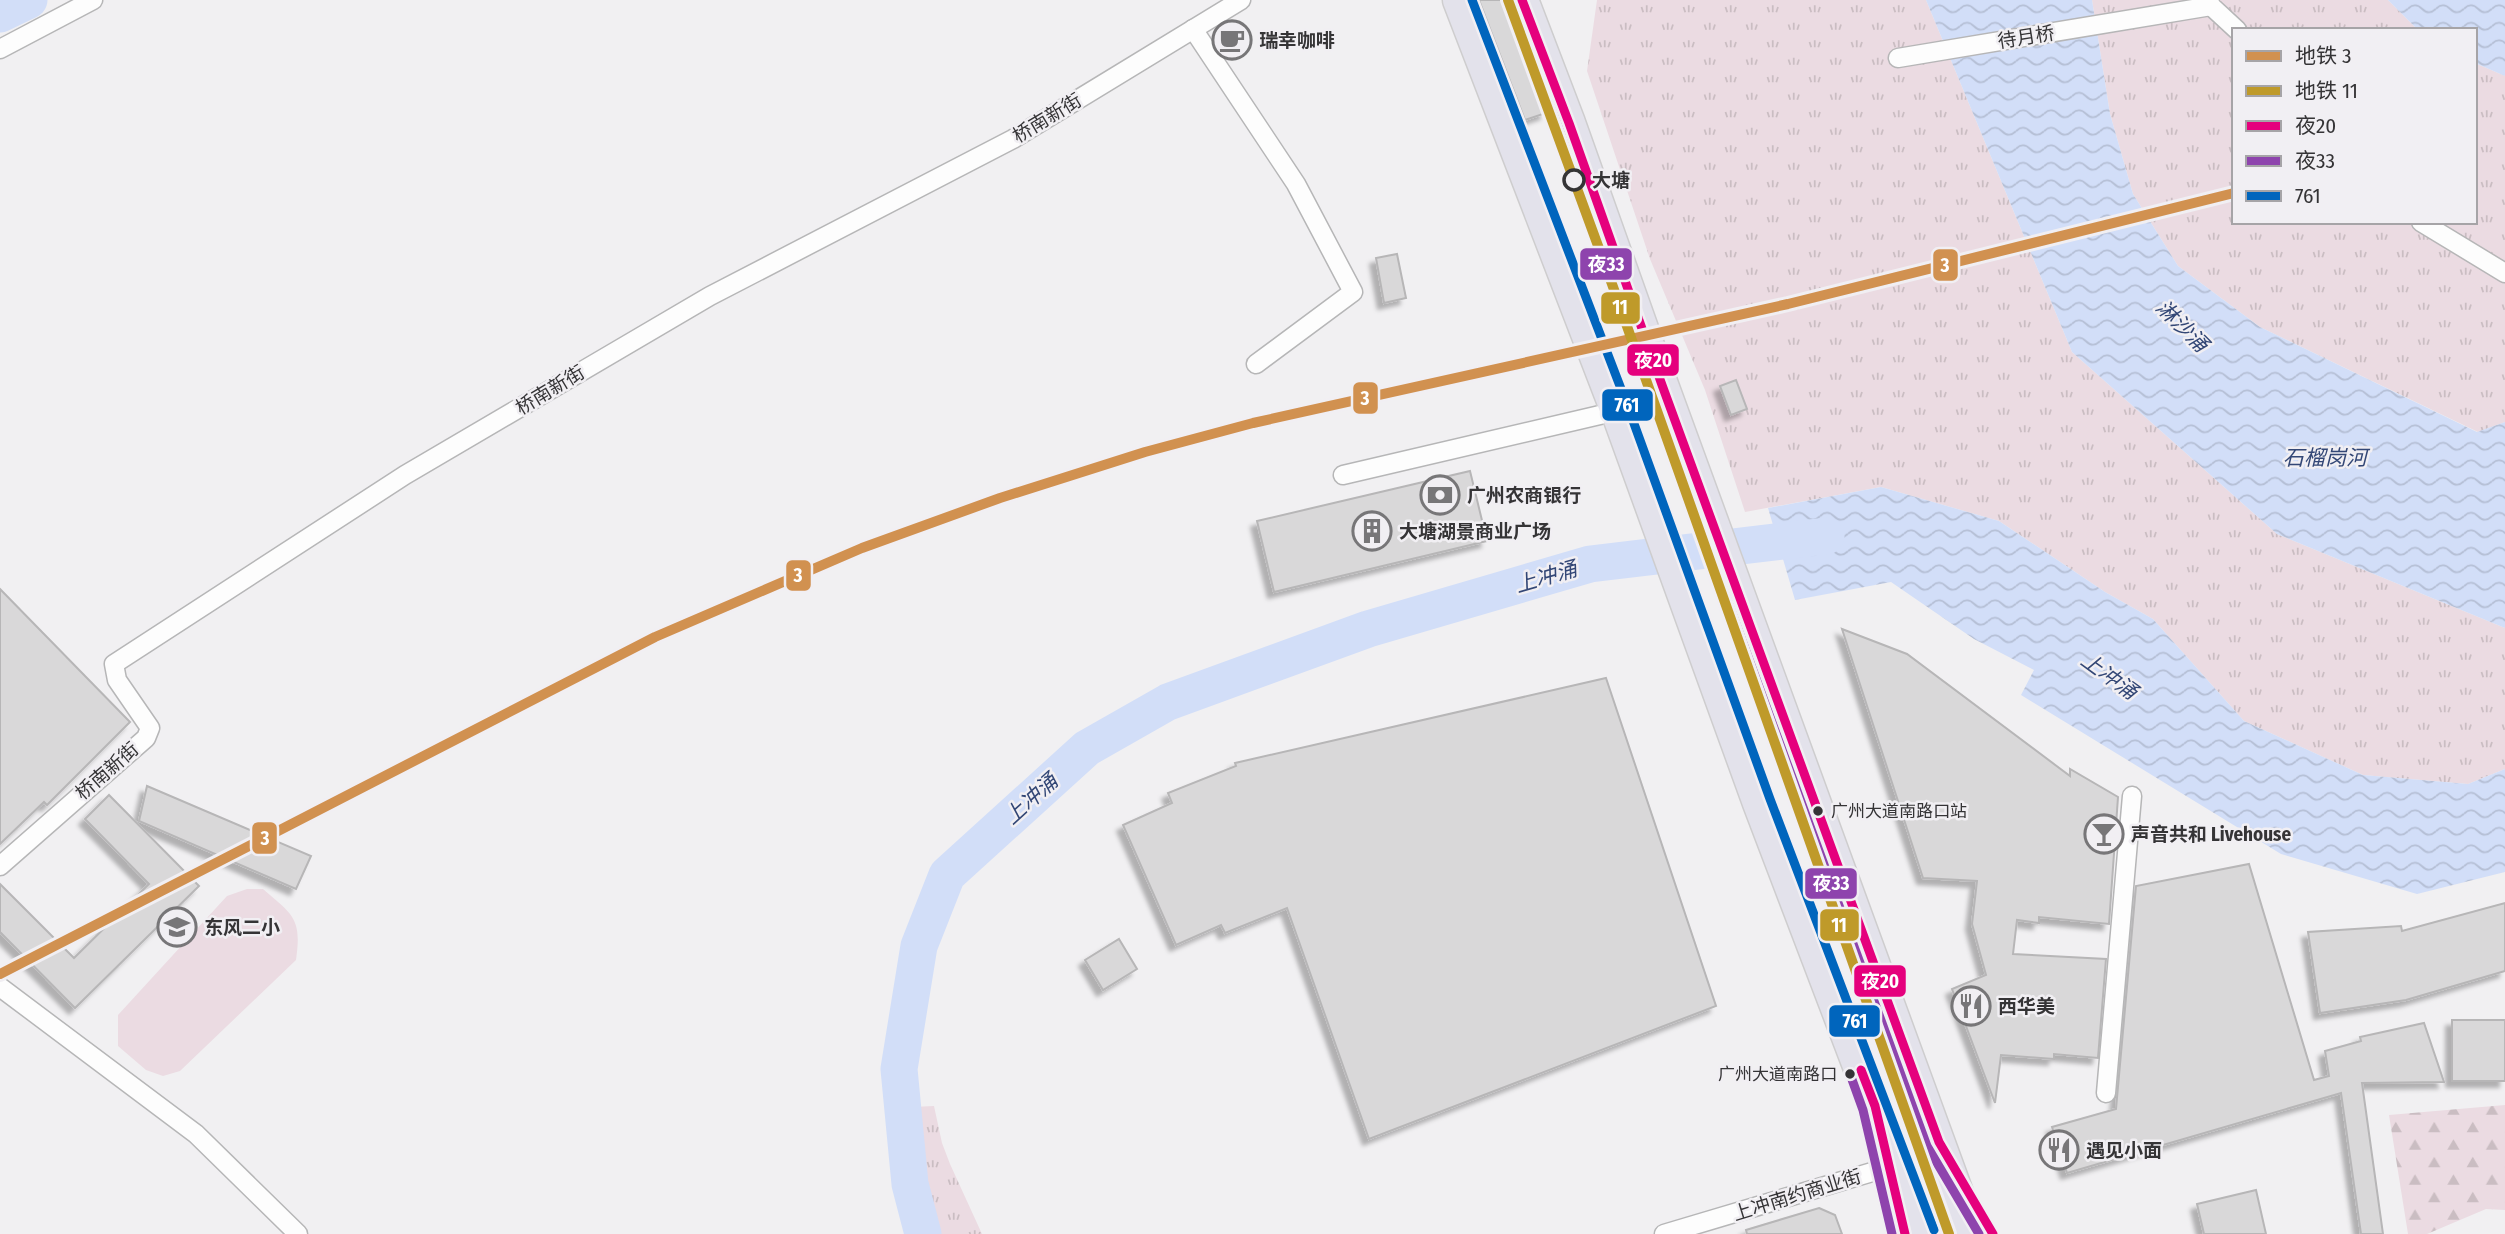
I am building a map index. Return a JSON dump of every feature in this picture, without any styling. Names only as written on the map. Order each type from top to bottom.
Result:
[{"type":"highway","points":[[1459,0],[1617,411],[1689,612],[1923,1234]]},
{"type":"highway","points":[[1522,0],[1972,1234]]},
{"type":"highway","points":[[1875,1106],[1905,1234]]},
{"type":"highway","points":[[1939,1142],[1984,1234]]},
{"type":"highway","points":[[1939,1142],[1993,1234]]},
{"type":"street","points":[[0,49],[93,0]]},
{"type":"street","name":"桥南新街","points":[[0,866],[146,738],[150,729],[117,680],[114,664],[405,475],[621,347],[710,296],[1013,139],[1241,0]]},
{"type":"street","points":[[2210,3],[2235,28]]},
{"type":"street","name":"待月桥","points":[[1898,58],[2154,16],[2210,3]]},
{"type":"street","points":[[1193,29],[1296,184],[1353,292],[1256,364]]},
{"type":"street","points":[[2424,224],[2505,272]]},
{"type":"street","points":[[1343,475],[1617,411]]},
{"type":"street","points":[[2106,1093],[2132,796]]},
{"type":"street","points":[[0,987],[196,1134],[298,1234]]},
{"type":"street","name":"上冲南约商业街","points":[[1664,1234],[1889,1167]]},
{"type":"green space","points":[[1597,0],[1926,0],[2072,352],[2277,534],[2505,628],[2505,769],[2468,784],[2363,775],[2244,721],[2153,619],[2105,592],[1999,521],[1881,487],[1745,512],[1705,390],[1650,259],[1587,71]]},
{"type":"green space","points":[[2092,0],[2388,0],[2416,28],[2232,28],[2232,224],[2477,224],[2477,64],[2505,76],[2505,422],[2478,432],[2260,327],[2178,266],[2133,194],[2110,114]]},
{"type":"green space","points":[[247,889],[263,889],[293,918],[298,935],[296,960],[180,1071],[163,1076],[146,1070],[118,1046],[118,1015],[227,896]]},
{"type":"green space","points":[[2505,1105],[2505,1210],[2486,1209],[2427,1234],[2408,1234],[2389,1115]]},
{"type":"green space","points":[[934,1106],[942,1143],[982,1234],[936,1234],[919,1167],[912,1107]]},
{"type":"water","name":"石榴岗河","points":[[1926,0],[2092,0],[2110,114],[2133,194],[2178,266],[2260,327],[2477,432],[2505,422],[2505,628],[2277,534],[2072,352]]},
{"type":"water","points":[[2388,0],[2505,0],[2505,76],[2477,64],[2477,28],[2416,28]]},
{"type":"water","points":[[1881,487],[1999,521],[2105,592],[2153,619],[2244,721],[2363,775],[2468,784],[2505,769],[2505,872],[2417,894],[2281,854],[2021,695],[2034,670],[1974,639],[1891,582],[1795,600],[1768,508]]},
{"type":"building","points":[[1479,0],[1504,0],[1546,113],[1525,120]]},
{"type":"building","points":[[1397,254],[1406,298],[1384,303],[1376,258]]},
{"type":"building","points":[[1736,380],[1747,409],[1731,415],[1720,386]]},
{"type":"building","name":"大塘湖景商业广场","points":[[1470,471],[1487,541],[1274,592],[1257,521]]},
{"type":"building","points":[[0,589],[130,722],[47,805],[44,802],[0,844]]},
{"type":"building","points":[[1842,629],[1907,654],[2070,776],[2070,769],[2118,797],[2109,924],[2039,917],[2039,923],[2017,920],[2013,954],[2106,959],[2098,1058],[2054,1054],[2054,1059],[2001,1055],[1995,1103],[1952,989],[1986,975],[1972,924],[1977,881],[1923,878]]},
{"type":"building","points":[[1606,678],[1716,1006],[1369,1139],[1287,908],[1225,933],[1221,925],[1176,945],[1123,825],[1172,803],[1168,793],[1236,766],[1235,763]]},
{"type":"building","points":[[147,786],[311,856],[296,889],[139,821]]},
{"type":"building","points":[[109,795],[199,886],[75,1008],[0,932],[0,884],[74,958],[149,884],[85,819]]},
{"type":"building","points":[[2249,864],[2314,1080],[2329,1076],[2325,1051],[2361,1041],[2360,1037],[2424,1023],[2444,1082],[2362,1083],[2383,1234],[2361,1234],[2341,1093],[2067,1173],[2052,1127],[2116,1109],[2136,886]]},
{"type":"building","points":[[2505,903],[2505,971],[2406,1000],[2320,1013],[2308,932],[2401,926],[2402,931]]},
{"type":"building","points":[[1119,939],[1137,969],[1103,990],[1085,960]]},
{"type":"building","points":[[2452,1020],[2505,1020],[2505,1081],[2452,1081]]},
{"type":"building","points":[[2256,1190],[2266,1234],[2204,1234],[2197,1204]]},
{"type":"building","points":[[1819,1208],[1835,1215],[1842,1234],[1747,1234],[1746,1230]]},
{"type":"waterway","points":[[0,14],[29,0]]},
{"type":"waterway","name":"上冲涌","points":[[923,1234],[910,1184],[899,1069],[919,946],[947,875],[1087,748],[1168,702],[1368,629],[1590,564],[1826,536]]},
{"type":"metro line","name":"11","points":[[1508,0],[1612,284],[1949,1234]]},
{"type":"metro line","name":"3","points":[[0,974],[655,637],[862,548],[1000,498],[1145,452],[1253,423],[1788,304],[2232,193]]},
{"type":"transit line","name":"761","points":[[1472,0],[1628,407],[1770,799],[1934,1230]]},
{"type":"transit line","name":"夜20","points":[[1522,0],[1939,1142],[1993,1234]]},
{"type":"transit line","name":"夜33","points":[[1511,4],[1927,1146],[1979,1234]]},
{"type":"transit line","name":"夜20","points":[[1861,1070],[1875,1106],[1905,1234]]},
{"type":"transit line","name":"夜33","points":[[1850,1074],[1863,1110],[1892,1234]]},
{"type":"place","name":"瑞幸咖啡","points":[[1232,40]]},
{"type":"place","name":"大塘","points":[[1574,180]]},
{"type":"place","name":"广州农商银行","points":[[1440,495]]},
{"type":"place","name":"大塘湖景商业广场","points":[[1372,531]]},
{"type":"place","name":"广州大道南路口站","points":[[1818,811]]},
{"type":"place","name":"声音共和 Livehouse","points":[[2104,834]]},
{"type":"place","name":"东风二小","points":[[177,927]]},
{"type":"place","name":"西华美","points":[[1971,1006]]},
{"type":"place","name":"广州大道南路口","points":[[1850,1074]]},
{"type":"place","name":"遇见小面","points":[[2059,1150]]},
{"type":"water label","name":"淋沙涌","points":[[2182,326]]}]
